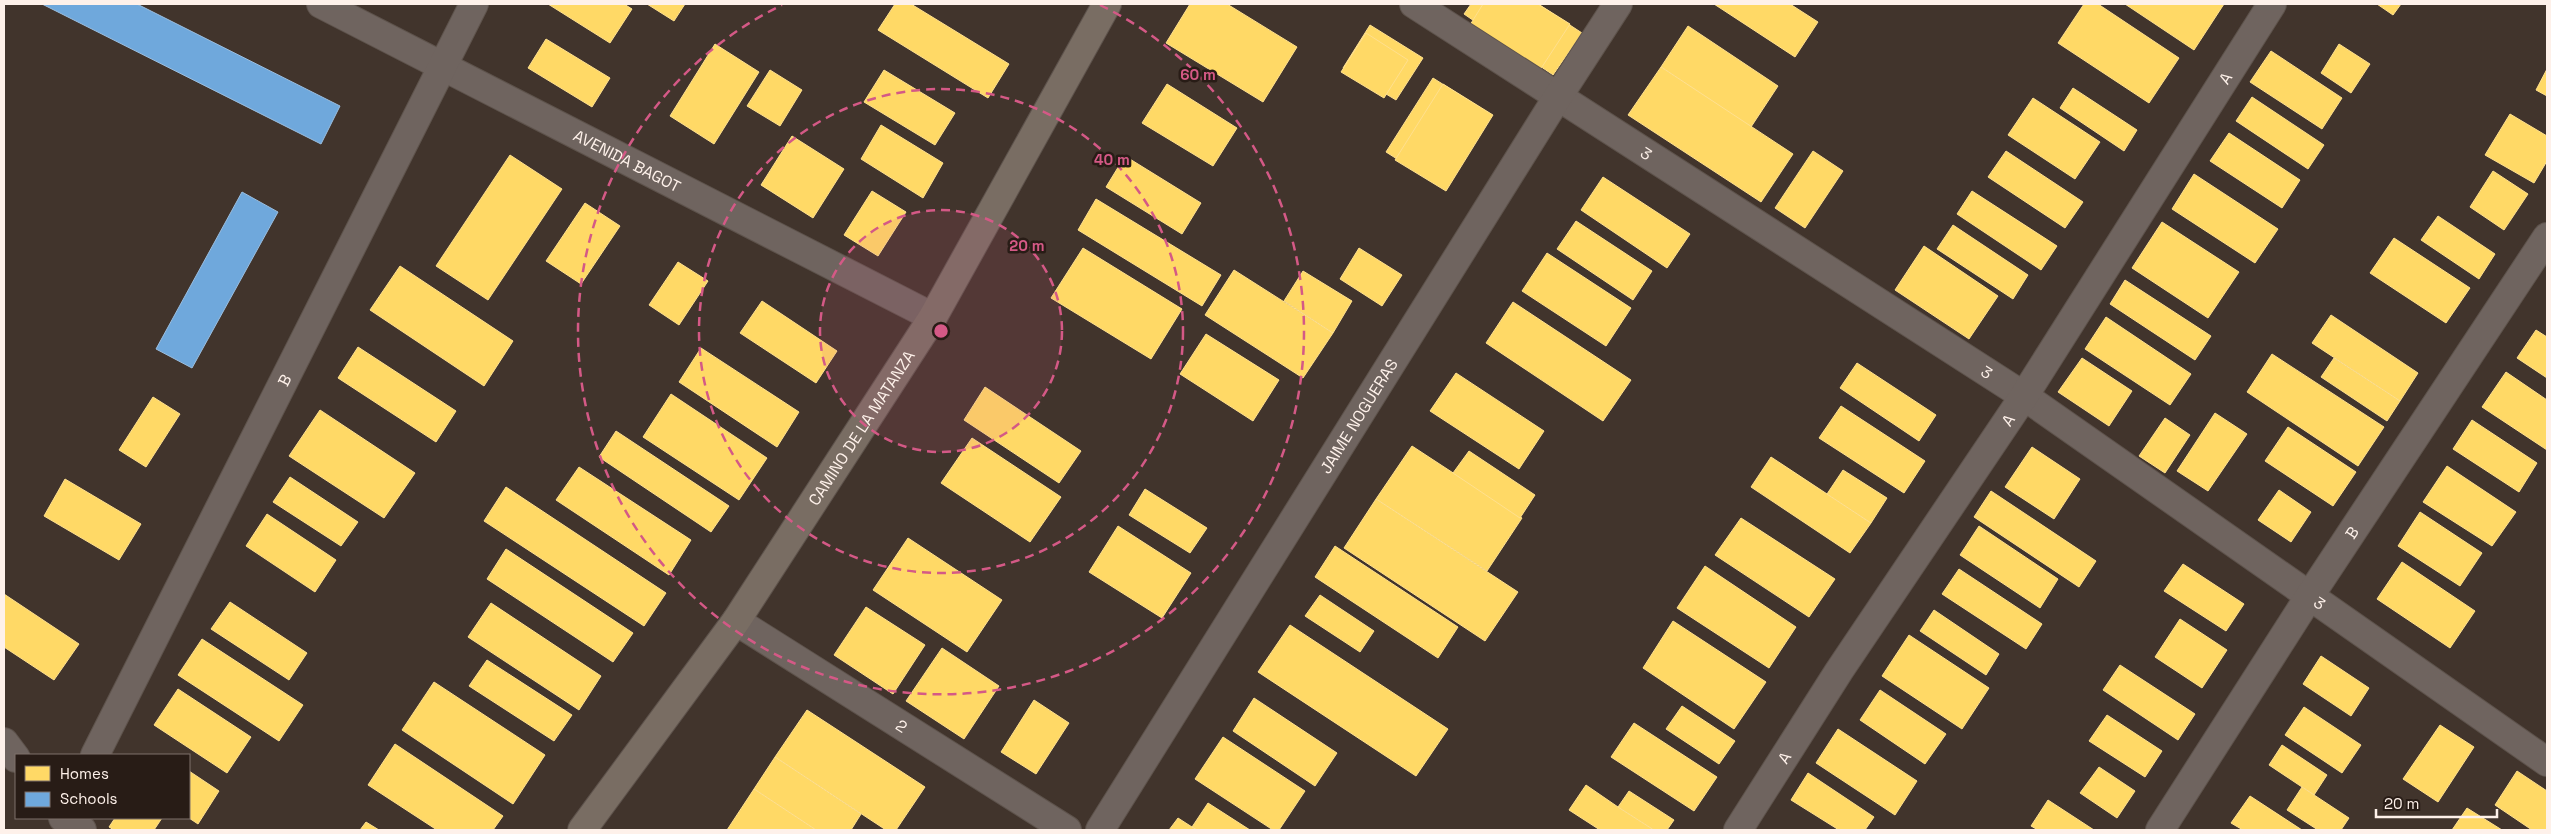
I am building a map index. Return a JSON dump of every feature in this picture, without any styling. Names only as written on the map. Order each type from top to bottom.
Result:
[{"type":"main road","name":"CAMINO DE LA MATANZA","points":[[582,830],[736,621],[933,317],[1107,4]]},
{"type":"street","name":"AVENIDA BAGOT","points":[[321,4],[933,317]]},
{"type":"street","name":"B","points":[[96,754],[474,4]]},
{"type":"street","name":"3","points":[[1414,4],[1557,98],[2024,396],[2547,762]]},
{"type":"street","name":"JAIME NOGUERAS","points":[[1100,830],[1557,98],[1618,4]]},
{"type":"street","name":"A","points":[[1738,830],[1839,671],[2024,396],[2272,4]]},
{"type":"street","name":"B","points":[[2160,830],[2309,597],[2547,237]]},
{"type":"street","name":"2","points":[[736,621],[1067,830]]},
{"type":"street","points":[[4,742],[15,757]]},
{"type":"street","points":[[65,819],[82,830]]},
{"type":"building: Homes","points":[[548,4],[624,4],[632,9],[610,43]]},
{"type":"building: Homes","points":[[647,4],[685,4],[674,21]]},
{"type":"building: Homes","points":[[895,4],[911,4],[1009,64],[988,98],[878,30]]},
{"type":"building: Homes","points":[[1190,4],[1227,4],[1297,47],[1263,102],[1166,43]]},
{"type":"building: Homes","points":[[1471,4],[1538,4],[1582,33],[1553,75],[1464,14]]},
{"type":"building: Homes","points":[[1483,4],[1538,4],[1570,24],[1540,70],[1470,25]]},
{"type":"building: Homes","points":[[1714,4],[1790,4],[1818,22],[1795,57]]},
{"type":"building: Homes","points":[[2084,4],[2098,4],[2179,58],[2149,103],[2058,43]]},
{"type":"building: Homes","points":[[2125,4],[2224,4],[2194,50]]},
{"type":"building: Homes","points":[[2377,4],[2401,4],[2393,15]]},
{"type":"building: Homes","points":[[1370,25],[1423,58],[1396,100],[1343,68]]},
{"type":"building: Homes","points":[[1688,26],[1778,86],[1751,127],[1661,67]]},
{"type":"building: Homes","points":[[1366,33],[1408,60],[1384,98],[1341,72]]},
{"type":"building: Homes","points":[[546,39],[610,78],[592,107],[528,68]]},
{"type":"building: Homes","points":[[715,44],[759,72],[714,144],[670,116]]},
{"type":"building: Homes","points":[[2339,44],[2370,64],[2351,93],[2321,73]]},
{"type":"building: Homes","points":[[2271,51],[2342,98],[2322,129],[2250,82]]},
{"type":"building: Homes","points":[[1661,67],[1793,154],[1761,202],[1628,115]]},
{"type":"building: Homes","points":[[2547,69],[2547,96],[2536,90]]},
{"type":"building: Homes","points":[[770,70],[802,90],[780,126],[747,106]]},
{"type":"building: Homes","points":[[884,70],[955,113],[935,145],[864,102]]},
{"type":"building: Homes","points":[[1433,78],[1490,114],[1443,188],[1386,152]]},
{"type":"building: Homes","points":[[1167,84],[1237,128],[1213,166],[1142,123]]},
{"type":"building: Homes","points":[[1443,84],[1493,115],[1446,191],[1395,160]]},
{"type":"building: Homes","points":[[2073,88],[2137,130],[2124,151],[2060,108]]},
{"type":"building: Homes","points":[[2252,97],[2324,145],[2308,169],[2236,121]]},
{"type":"building: Homes","points":[[2033,98],[2100,142],[2075,179],[2008,135]]},
{"type":"building: Homes","points":[[2510,114],[2547,136],[2547,161],[2534,183],[2485,155]]},
{"type":"building: Homes","points":[[881,125],[943,163],[923,198],[861,159]]},
{"type":"building: Homes","points":[[2229,133],[2300,180],[2282,208],[2210,161]]},
{"type":"building: Homes","points":[[792,136],[844,169],[813,218],[761,185]]},
{"type":"building: Homes","points":[[1813,151],[1843,171],[1805,228],[1775,208]]},
{"type":"building: Homes","points":[[2006,151],[2083,202],[2065,228],[1988,177]]},
{"type":"building: Homes","points":[[510,155],[562,189],[488,300],[436,266]]},
{"type":"building: Homes","points":[[1125,156],[1201,203],[1182,234],[1106,187]]},
{"type":"building: Homes","points":[[2493,171],[2528,194],[2504,230],[2470,207]]},
{"type":"building: Homes","points":[[2194,174],[2278,229],[2255,263],[2172,209]]},
{"type":"building: Homes","points":[[1603,177],[1690,234],[1667,268],[1581,210]]},
{"type":"building: Homes","points":[[872,191],[906,212],[878,256],[844,235]]},
{"type":"building: Homes","points":[[1972,191],[2057,246],[2041,270],[1957,214]]},
{"type":"building: Homes","points":[[1096,199],[1221,275],[1202,306],[1078,230]]},
{"type":"building: Homes","points":[[585,203],[620,226],[581,284],[546,261]]},
{"type":"building: Homes","points":[[2438,216],[2495,254],[2479,279],[2421,240]]},
{"type":"building: Homes","points":[[1576,221],[1652,271],[1633,300],[1557,249]]},
{"type":"building: Homes","points":[[2162,222],[2239,272],[2208,318],[2132,268]]},
{"type":"building: Homes","points":[[1953,225],[2028,275],[2013,299],[1937,249]]},
{"type":"building: Homes","points":[[2394,238],[2470,288],[2446,323],[2370,273]]},
{"type":"building: Homes","points":[[1924,246],[1998,296],[1969,339],[1895,290]]},
{"type":"building: Homes","points":[[1083,248],[1182,309],[1151,359],[1051,298]]},
{"type":"building: Homes","points":[[1359,248],[1402,275],[1382,306],[1340,279]]},
{"type":"building: Homes","points":[[1547,253],[1631,308],[1606,346],[1522,291]]},
{"type":"building: Homes","points":[[678,262],[708,281],[679,325],[649,305]]},
{"type":"building: Homes","points":[[400,266],[513,341],[484,386],[370,310]]},
{"type":"building: Homes","points":[[1234,270],[1333,333],[1303,378],[1205,315]]},
{"type":"building: Homes","points":[[1303,271],[1352,301],[1333,333],[1284,301]]},
{"type":"building: Homes","points":[[2125,280],[2211,336],[2195,360],[2110,304]]},
{"type":"building: Homes","points":[[762,301],[837,351],[816,383],[740,333]]},
{"type":"building: Homes","points":[[1513,302],[1631,380],[1603,421],[1486,343]]},
{"type":"building: Homes","points":[[2331,315],[2418,373],[2400,401],[2312,343]]},
{"type":"building: Homes","points":[[2106,317],[2191,374],[2170,405],[2085,349]]},
{"type":"building: Homes","points":[[2536,330],[2547,337],[2547,378],[2517,358]]},
{"type":"building: Homes","points":[[1206,334],[1279,380],[1253,421],[1180,374]]},
{"type":"building: Homes","points":[[358,347],[456,411],[436,442],[338,378]]},
{"type":"building: Homes","points":[[701,348],[799,412],[777,447],[679,382]]},
{"type":"building: Homes","points":[[2272,354],[2384,427],[2358,466],[2247,392]]},
{"type":"building: Homes","points":[[2082,358],[2132,391],[2109,426],[2058,392]]},
{"type":"building: Homes","points":[[2334,358],[2400,401],[2387,421],[2321,377]]},
{"type":"building: Homes","points":[[1857,363],[1936,415],[1919,441],[1840,388]]},
{"type":"building: Homes","points":[[2506,372],[2547,400],[2547,450],[2482,407]]},
{"type":"building: Homes","points":[[1456,373],[1544,431],[1519,469],[1430,411]]},
{"type":"building: Homes","points":[[985,387],[1081,451],[1059,483],[964,420]]},
{"type":"building: Homes","points":[[671,394],[767,458],[739,500],[643,437]]},
{"type":"building: Homes","points":[[153,397],[180,414],[146,467],[119,450]]},
{"type":"building: Homes","points":[[1841,406],[1925,461],[1904,493],[1819,438]]},
{"type":"building: Homes","points":[[320,410],[415,473],[384,518],[289,456]]},
{"type":"building: Homes","points":[[2215,413],[2247,434],[2208,491],[2177,471]]},
{"type":"building: Homes","points":[[2165,418],[2190,435],[2165,473],[2139,456]]},
{"type":"building: Homes","points":[[2472,420],[2537,463],[2519,492],[2453,449]]},
{"type":"building: Homes","points":[[2288,427],[2356,472],[2333,506],[2265,461]]},
{"type":"building: Homes","points":[[616,431],[729,506],[711,532],[599,457]]},
{"type":"building: Homes","points":[[972,438],[1061,497],[1030,542],[941,483]]},
{"type":"building: Homes","points":[[1412,446],[1522,518],[1487,571],[1376,499]]},
{"type":"building: Homes","points":[[2032,447],[2080,479],[2054,519],[2005,487]]},
{"type":"building: Homes","points":[[1469,451],[1535,495],[1520,518],[1453,473]]},
{"type":"building: Homes","points":[[1771,457],[1871,523],[1850,553],[1751,487]]},
{"type":"building: Homes","points":[[2447,466],[2516,512],[2492,546],[2423,502]]},
{"type":"building: Homes","points":[[579,467],[691,540],[669,575],[556,500]]},
{"type":"building: Homes","points":[[1843,470],[1887,498],[1871,523],[1827,494]]},
{"type":"building: Homes","points":[[290,477],[358,522],[341,546],[273,502]]},
{"type":"building: Homes","points":[[65,479],[141,524],[119,560],[44,516]]},
{"type":"building: Homes","points":[[506,487],[666,593],[644,626],[484,521]]},
{"type":"building: Homes","points":[[1145,489],[1207,528],[1190,553],[1129,515]]},
{"type":"building: Homes","points":[[2279,490],[2311,512],[2291,542],[2258,520]]},
{"type":"building: Homes","points":[[1991,491],[2096,561],[2079,587],[1974,517]]},
{"type":"building: Homes","points":[[1376,499],[1518,592],[1485,641],[1344,548]]},
{"type":"building: Homes","points":[[2420,512],[2482,553],[2460,586],[2398,546]]},
{"type":"building: Homes","points":[[267,514],[336,560],[315,592],[246,546]]},
{"type":"building: Homes","points":[[1741,518],[1835,579],[1809,617],[1715,555]]},
{"type":"building: Homes","points":[[1118,526],[1191,573],[1162,618],[1089,572]]},
{"type":"building: Homes","points":[[1979,526],[2058,579],[2040,608],[1960,555]]},
{"type":"building: Homes","points":[[908,538],[1002,600],[967,652],[873,590]]},
{"type":"building: Homes","points":[[1335,546],[1458,627],[1438,658],[1315,577]]},
{"type":"building: Homes","points":[[506,549],[633,633],[613,662],[487,579]]},
{"type":"building: Homes","points":[[2402,562],[2475,611],[2450,648],[2377,599]]},
{"type":"building: Homes","points":[[2183,564],[2244,604],[2226,631],[2164,591]]},
{"type":"building: Homes","points":[[1705,566],[1796,627],[1769,668],[1677,608]]},
{"type":"building: Homes","points":[[1959,569],[2042,624],[2026,649],[1942,594]]},
{"type":"building: Homes","points":[[4,594],[79,644],[54,680],[4,647]]},
{"type":"building: Homes","points":[[1320,595],[1374,631],[1360,652],[1305,616]]},
{"type":"building: Homes","points":[[230,602],[307,653],[289,680],[211,629]]},
{"type":"building: Homes","points":[[491,603],[601,676],[579,710],[468,637]]},
{"type":"building: Homes","points":[[866,607],[925,645],[893,694],[834,655]]},
{"type":"building: Homes","points":[[1934,610],[1999,654],[1986,675],[1920,631]]},
{"type":"building: Homes","points":[[2180,619],[2227,650],[2202,688],[2155,657]]},
{"type":"building: Homes","points":[[1673,621],[1766,682],[1734,729],[1643,668]]},
{"type":"building: Homes","points":[[1290,625],[1448,729],[1416,776],[1258,672]]},
{"type":"building: Homes","points":[[1909,635],[1989,688],[1962,729],[1882,676]]},
{"type":"building: Homes","points":[[202,639],[303,705],[279,741],[178,675]]},
{"type":"building: Homes","points":[[942,648],[999,686],[964,739],[906,701]]},
{"type":"building: Homes","points":[[2321,656],[2369,688],[2351,716],[2303,684]]},
{"type":"building: Homes","points":[[487,660],[572,715],[554,741],[469,686]]},
{"type":"building: Homes","points":[[2120,665],[2195,714],[2178,740],[2103,690]]},
{"type":"building: Homes","points":[[434,682],[545,755],[513,804],[402,730]]},
{"type":"building: Homes","points":[[178,689],[251,737],[227,773],[154,725]]},
{"type":"building: Homes","points":[[1880,690],[1946,734],[1925,764],[1860,720]]},
{"type":"building: Homes","points":[[1254,698],[1337,753],[1315,786],[1233,731]]},
{"type":"building: Homes","points":[[1034,700],[1069,723],[1036,774],[1001,752]]},
{"type":"building: Homes","points":[[1682,706],[1735,741],[1719,764],[1666,729]]},
{"type":"building: Homes","points":[[2304,707],[2361,745],[2342,773],[2285,735]]},
{"type":"building: Homes","points":[[807,710],[925,787],[896,830],[886,830],[775,757]]},
{"type":"building: Homes","points":[[2107,715],[2162,751],[2145,777],[2089,741]]},
{"type":"building: Homes","points":[[1634,723],[1717,777],[1694,811],[1611,757]]},
{"type":"building: Homes","points":[[2440,725],[2474,747],[2438,802],[2403,779]]},
{"type":"building: Homes","points":[[1838,729],[1917,781],[1895,815],[1816,763]]},
{"type":"building: Homes","points":[[1223,737],[1305,791],[1279,830],[1273,830],[1195,779]]},
{"type":"building: Homes","points":[[395,744],[503,816],[493,830],[437,830],[368,785]]},
{"type":"building: Homes","points":[[2282,745],[2327,775],[2314,795],[2269,765]]},
{"type":"building: Homes","points":[[775,757],[861,814],[851,830],[816,830],[754,789]]},
{"type":"building: Homes","points":[[2099,767],[2135,791],[2117,818],[2080,793]]},
{"type":"building: Homes","points":[[2517,771],[2547,791],[2547,830],[2532,830],[2495,805]]},
{"type":"building: Homes","points":[[190,772],[219,791],[198,824],[190,819]]},
{"type":"building: Homes","points":[[1808,773],[1874,817],[1865,830],[1839,830],[1791,800]]},
{"type":"building: Homes","points":[[1586,785],[1654,830],[1600,830],[1569,810]]},
{"type":"building: Homes","points":[[2302,787],[2349,818],[2341,830],[2318,830],[2287,810]]},
{"type":"building: Homes","points":[[754,789],[816,830],[727,830]]},
{"type":"building: Homes","points":[[1629,791],[1674,820],[1667,830],[1654,830],[1618,807]]},
{"type":"building: Homes","points":[[2250,796],[2302,830],[2243,830],[2231,823]]},
{"type":"building: Homes","points":[[2048,800],[2094,830],[2038,830],[2031,826]]},
{"type":"building: Homes","points":[[1208,803],[1250,830],[1197,830],[1192,827]]},
{"type":"building: Homes","points":[[2467,808],[2502,830],[2452,830]]},
{"type":"building: Homes","points":[[1178,818],[1192,827],[1197,830],[1169,830]]},
{"type":"building: Homes","points":[[114,819],[161,819],[154,830],[114,830],[109,827]]},
{"type":"building: Homes","points":[[366,822],[379,830],[360,830]]},
{"type":"building: Schools","points":[[42,4],[137,4],[340,106],[321,144]]},
{"type":"building: Schools","points":[[242,192],[278,212],[192,368],[156,349]]}]
